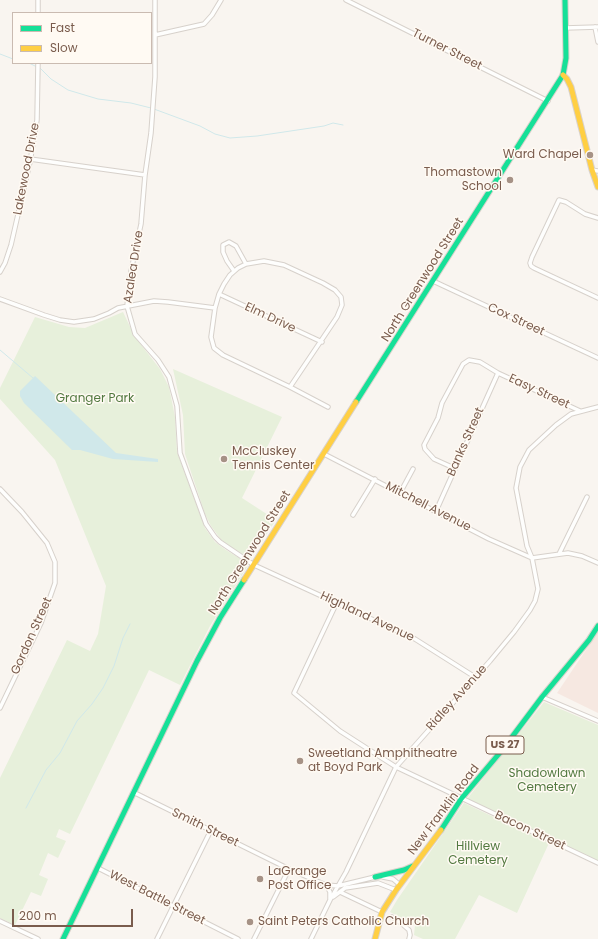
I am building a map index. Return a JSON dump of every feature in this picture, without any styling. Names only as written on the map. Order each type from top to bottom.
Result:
[{"type":"main road","points":[[565,0],[566,58],[563,75],[571,87],[595,171],[598,187]]},
{"type":"main road","name":"North Greenwood Street","points":[[63,939],[197,661],[220,618],[548,101],[563,75]]},
{"type":"main road","name":"New Franklin Road","points":[[382,912],[396,890],[433,842],[462,799],[503,749],[598,626]]},
{"type":"main road","points":[[375,877],[415,866]]},
{"type":"main road","name":"US 27","points":[[375,939],[382,912]]},
{"type":"street","points":[[38,0],[38,12]]},
{"type":"street","name":"Azalea Drive","points":[[155,0],[155,77],[151,134],[144,175],[141,224],[131,271],[127,306],[135,334],[158,360],[169,377],[177,406],[180,453],[206,524],[220,542],[254,565]]},
{"type":"street","points":[[155,36],[204,24],[212,15],[221,0]]},
{"type":"street","name":"Turner Street","points":[[346,0],[548,101]]},
{"type":"street","points":[[565,28],[597,27],[598,42]]},
{"type":"street","name":"Lakewood Drive","points":[[0,272],[5,263],[11,245],[30,159],[37,120],[38,64]]},
{"type":"street","points":[[30,159],[144,175]]},
{"type":"street","points":[[598,218],[585,214],[566,202],[559,200],[532,258],[531,266],[598,298]]},
{"type":"street","points":[[234,271],[223,252],[223,246],[229,242],[236,246],[246,264]]},
{"type":"street","points":[[290,386],[322,342],[341,308],[342,299],[338,292],[323,283],[279,264],[264,261],[246,264],[234,271],[227,279],[219,294],[215,308],[211,337],[213,346],[223,355],[290,386],[328,407]]},
{"type":"street","name":"Cox Street","points":[[434,281],[598,358]]},
{"type":"street","name":"Elm Drive","points":[[219,294],[322,342]]},
{"type":"street","points":[[0,299],[55,318],[74,322],[94,319],[109,314],[118,308],[140,303],[161,302],[215,308]]},
{"type":"street","name":"Easy Street","points":[[454,468],[434,459],[424,447],[441,410],[445,397],[463,364],[469,360],[480,362],[580,411]]},
{"type":"street","name":"Banks Street","points":[[436,511],[498,372]]},
{"type":"street","name":"Ridley Avenue","points":[[311,939],[330,900],[346,872],[396,767],[490,661],[514,632],[535,601],[538,589],[532,558],[527,546],[516,488],[520,467],[529,450],[556,425],[571,414],[598,407]]},
{"type":"street","name":"Mitchell Avenue","points":[[324,454],[506,547],[532,558]]},
{"type":"street","points":[[400,493],[413,469]]},
{"type":"street","points":[[353,515],[375,480]]},
{"type":"street","name":"Gordon Street","points":[[0,489],[47,542],[55,562],[55,583],[41,623],[0,708]]},
{"type":"street","points":[[559,554],[587,497]]},
{"type":"street","points":[[532,558],[568,553],[577,554],[598,563]]},
{"type":"street","name":"Highland Avenue","points":[[254,565],[415,639],[475,677]]},
{"type":"street","name":"Bacon Street","points":[[337,602],[294,694],[340,731],[396,767],[598,864]]},
{"type":"street","points":[[542,697],[598,721]]},
{"type":"street","name":"Smith Street","points":[[135,792],[289,869],[326,885],[338,886],[375,877]]},
{"type":"street","points":[[156,939],[210,830]]},
{"type":"street","points":[[276,862],[283,869],[284,877]]},
{"type":"street","name":"West Battle Street","points":[[98,868],[172,907],[238,939]]},
{"type":"street","points":[[254,939],[289,869]]},
{"type":"street","points":[[375,877],[388,877],[400,885]]},
{"type":"street","points":[[382,912],[340,892],[345,888],[378,883],[396,890]]},
{"type":"street","points":[[326,885],[330,892],[330,900]]},
{"type":"street","name":"Ridley Avenue","points":[[330,900],[340,892]]},
{"type":"street","points":[[392,917],[408,930],[410,935],[409,939]]},
{"type":"street","points":[[0,921],[38,939]]},
{"type":"shaded area","points":[[598,632],[598,713],[557,693]]},
{"type":"green space","name":"Granger Park","points":[[123,312],[135,337],[160,369],[169,387],[175,417],[177,452],[205,528],[215,542],[249,564],[210,626],[180,685],[149,670],[70,834],[59,829],[56,837],[66,841],[58,858],[48,853],[39,875],[48,879],[41,896],[31,892],[15,925],[0,918],[0,778],[67,640],[90,651],[98,634],[106,586],[55,460],[0,399],[0,388],[35,317],[69,327],[85,328]]},
{"type":"green space","name":"McCluskey Tennis Center","points":[[173,369],[282,417],[242,498],[276,520],[250,559],[222,541],[211,526],[205,514],[185,454],[183,415]]},
{"type":"green space","name":"Shadowlawn Cemetery","points":[[544,702],[598,725],[598,861],[467,799]]},
{"type":"green space","name":"Hillview Cemetery","points":[[464,803],[549,843],[517,913],[479,895],[455,939],[423,939],[414,935],[415,925],[390,912]]},
{"type":"water","points":[[35,376],[116,453],[158,459],[158,462],[113,459],[80,450],[72,450],[24,403],[20,396],[20,391]]},
{"type":"waterway","points":[[0,54],[12,59]]},
{"type":"waterway","points":[[31,64],[37,67]]},
{"type":"waterway","points":[[40,68],[51,79],[68,90],[98,99],[131,103],[151,108]]},
{"type":"waterway","points":[[154,109],[200,126],[215,134],[230,138],[257,136],[324,126],[333,123],[343,125]]},
{"type":"waterway","points":[[0,350],[33,378]]},
{"type":"waterway","points":[[26,808],[46,770],[60,753],[77,721],[92,704],[103,688],[114,666],[123,638],[130,624]]},
{"type":"traffic: fast","points":[[356,402],[563,75],[566,58],[565,0]]},
{"type":"traffic: fast","points":[[63,939],[197,661],[220,618],[244,580]]},
{"type":"traffic: fast","points":[[441,830],[461,799],[503,749],[542,697],[589,640],[598,626]]},
{"type":"traffic: fast","points":[[375,877],[404,870],[413,866]]},
{"type":"traffic: slow","points":[[563,75],[571,87],[592,170],[598,187]]},
{"type":"traffic: slow","points":[[244,580],[356,402]]},
{"type":"traffic: slow","points":[[375,939],[382,912],[396,890],[441,830]]},
{"type":"place","name":"Ward Chapel","points":[[590,155]]},
{"type":"place","name":"Thomastown School","points":[[510,180]]},
{"type":"place","name":"McCluskey Tennis Center","points":[[224,459]]},
{"type":"place","name":"Sweetland Amphitheatre at Boyd Park","points":[[300,761]]},
{"type":"place","name":"LaGrange Post Office","points":[[260,879]]},
{"type":"place","name":"Saint Peters Catholic Church","points":[[250,922]]}]
